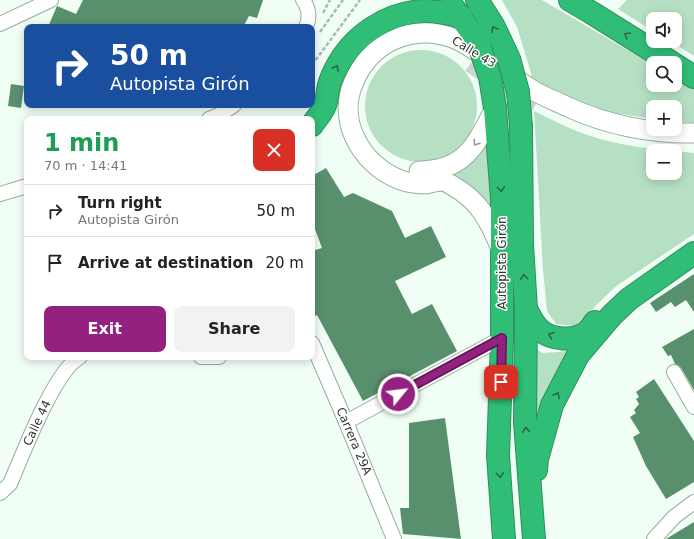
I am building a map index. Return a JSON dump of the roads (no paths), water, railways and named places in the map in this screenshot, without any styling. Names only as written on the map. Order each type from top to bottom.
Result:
[{"type":"highway","name":"Autopista Girón","points":[[446,0],[461,16],[473,34],[476,56],[490,77],[495,108],[502,200],[502,338],[498,456],[504,539]]},
{"type":"highway","name":"Autopista Girón","points":[[477,0],[494,27],[509,59],[518,92],[521,126],[522,245],[526,309],[525,423],[534,539]]},
{"type":"highway","points":[[570,0],[661,56]]},
{"type":"highway","points":[[315,121],[325,106],[328,87],[335,70],[345,54],[357,40],[372,28],[388,19],[406,13],[431,11],[461,16]]},
{"type":"highway","points":[[682,69],[694,77]]},
{"type":"highway","points":[[526,309],[531,320],[539,330],[550,336],[562,339],[575,338],[586,332],[610,305],[648,272],[694,241]]},
{"type":"highway","points":[[532,515],[537,459],[544,432],[552,405],[578,355],[607,320],[629,299],[694,253]]},
{"type":"street","points":[[0,24],[51,0]]},
{"type":"street","points":[[303,0],[308,12],[307,24]]},
{"type":"street","name":"Calle 43","points":[[502,252],[488,219],[481,209],[464,193],[443,181],[425,184],[407,182],[390,176],[376,166],[363,153],[354,138],[350,121],[349,103],[352,85],[360,69],[371,55],[385,44],[401,36],[418,33],[436,33],[454,38],[536,92],[570,108],[606,121],[643,129],[694,133]]},
{"type":"street","name":"Calle 43","points":[[476,56],[435,43],[414,43],[394,50],[377,62],[365,80],[360,100],[360,120],[368,140],[381,156],[399,167],[420,171],[440,169],[459,161],[475,146],[495,108]]},
{"type":"street","points":[[537,106],[569,119],[634,136],[694,141]]},
{"type":"street","points":[[216,116],[230,108]]},
{"type":"street","points":[[0,194],[24,187]]},
{"type":"street","points":[[346,422],[502,338]]},
{"type":"street","name":"Carrera 29A","points":[[315,350],[394,539]]},
{"type":"street","name":"Calle 44","points":[[0,493],[10,484],[43,409],[63,373],[74,360]]},
{"type":"street","points":[[674,372],[694,407]]},
{"type":"street","points":[[654,539],[674,517],[694,502]]},
{"type":"tunnel","points":[[471,63],[504,87],[537,106]]}]
